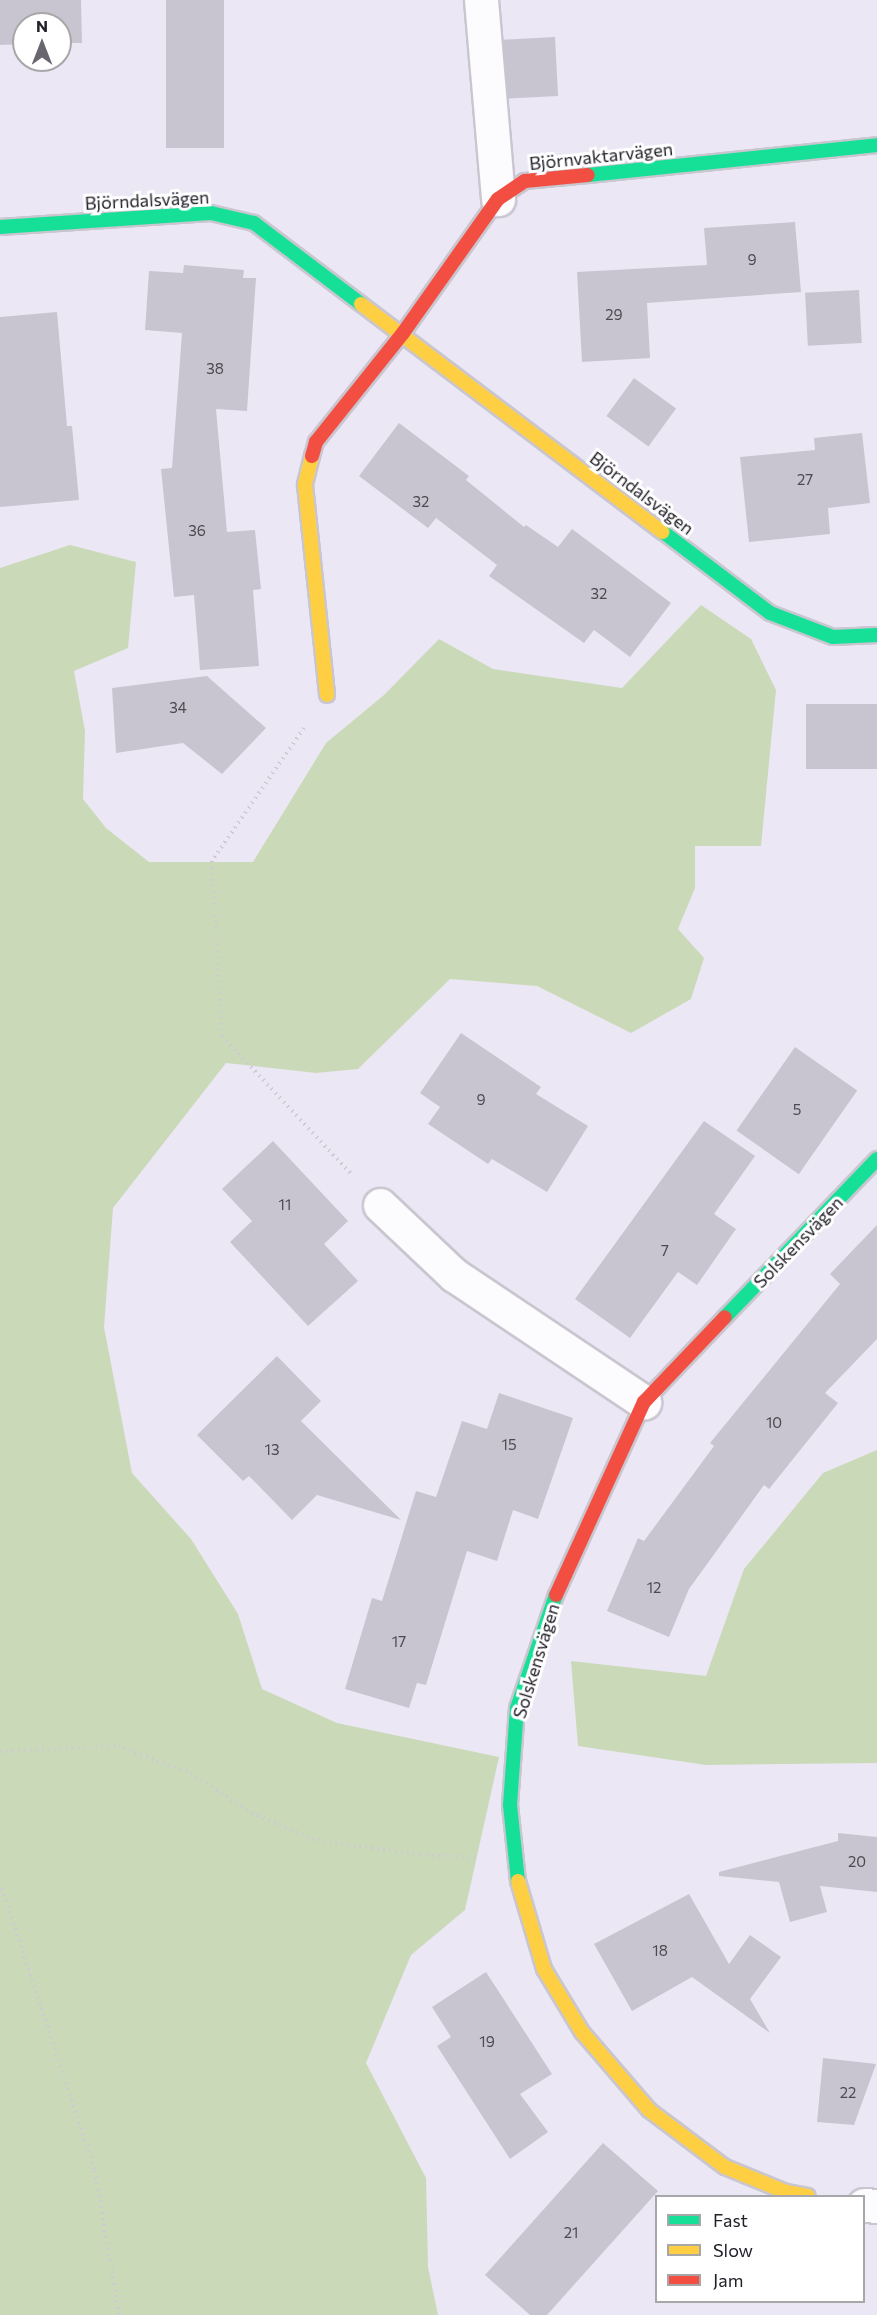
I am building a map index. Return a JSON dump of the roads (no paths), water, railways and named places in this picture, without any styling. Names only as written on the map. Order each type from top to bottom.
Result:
[{"type":"street","points":[[481,0],[498,199]]},
{"type":"street","name":"Björnvaktarvägen","points":[[403,333],[498,199],[525,181],[877,145]]},
{"type":"street","name":"Björndalsvägen","points":[[0,226],[211,213],[235,216],[254,223],[403,333],[770,613],[833,637],[877,635]]},
{"type":"street","points":[[327,695],[305,484],[316,442],[403,333]]},
{"type":"street","name":"Solskensvägen","points":[[802,2195],[786,2192],[725,2167],[649,2110],[582,2032],[544,1969],[518,1885],[510,1805],[517,1708],[543,1624],[644,1402],[877,1159]]},
{"type":"street","points":[[380,1205],[454,1275],[644,1402]]}]
